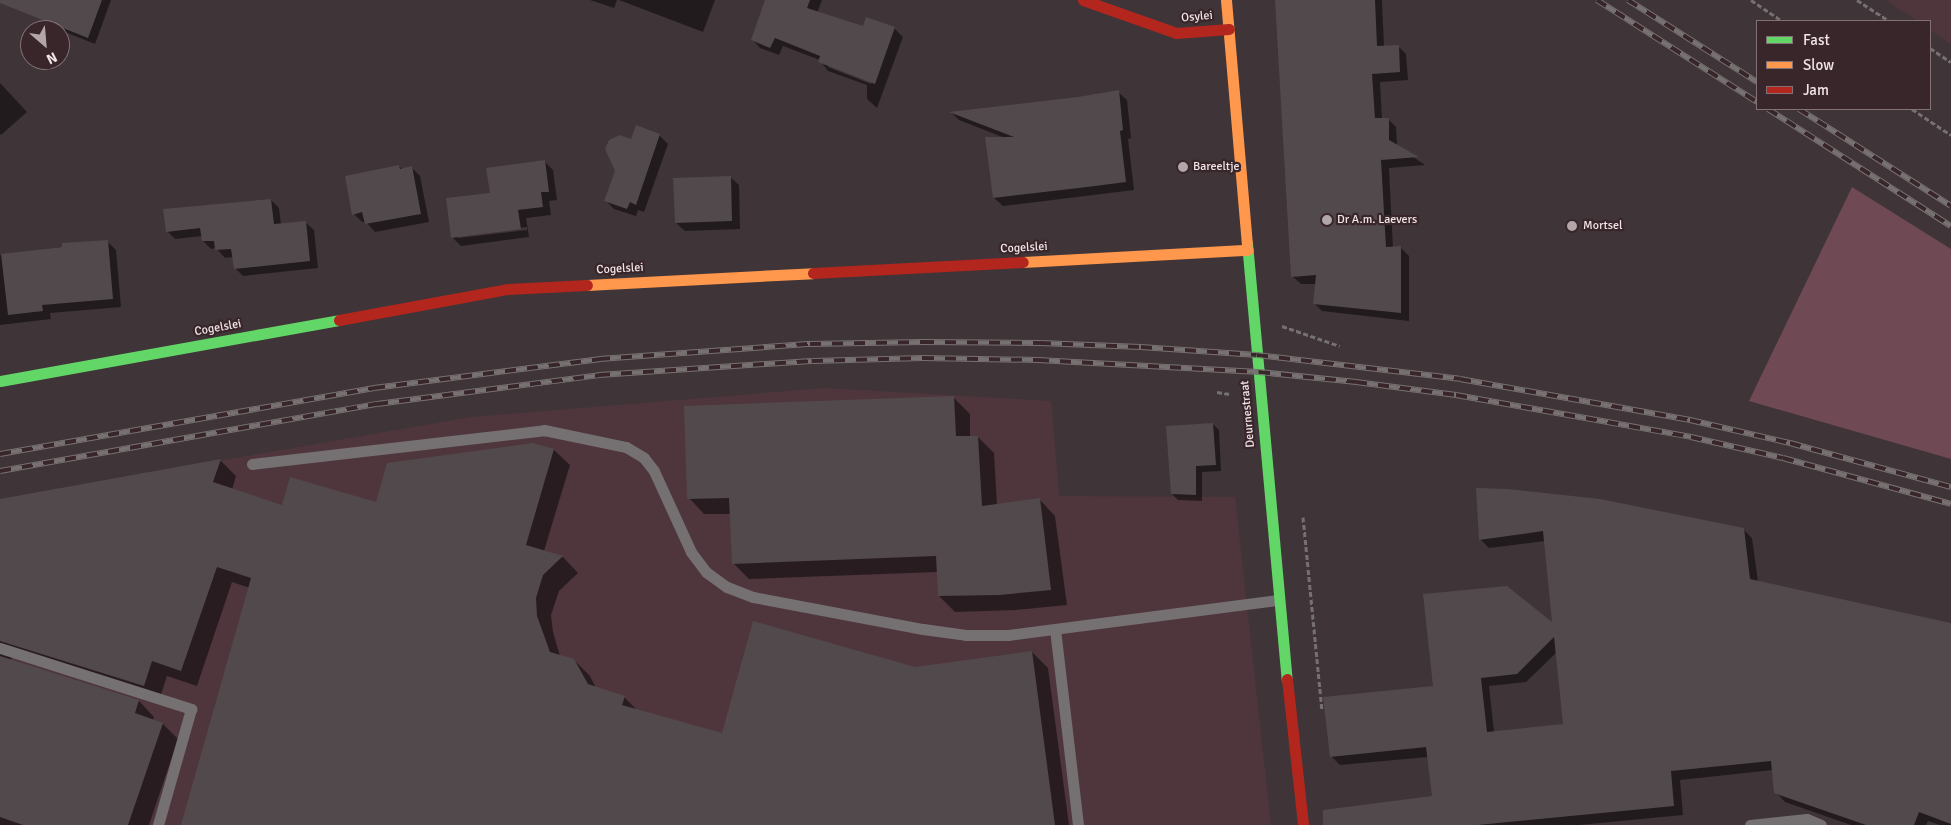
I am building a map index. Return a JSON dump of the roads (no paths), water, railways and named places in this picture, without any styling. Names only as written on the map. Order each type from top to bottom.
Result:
[{"type":"street","name":"Osylei","points":[[1083,0],[1176,33],[1229,29]]},
{"type":"street","name":"Deurnestraat","points":[[1226,0],[1278,600],[1303,825]]},
{"type":"street","name":"Cogelslei","points":[[0,381],[508,289],[1248,250]]},
{"type":"lane","points":[[252,464],[544,430],[626,447],[644,458],[654,471],[691,552],[706,572],[727,587],[753,597],[923,629],[966,635],[1008,635],[1278,600]]},
{"type":"lane","points":[[1054,629],[1078,825]]},
{"type":"lane","points":[[0,648],[191,709],[158,825]]},
{"type":"lane","points":[[1750,825],[1807,819],[1821,825]]},
{"type":"railway","points":[[1597,0],[1756,101]]},
{"type":"railway","points":[[1628,0],[1756,81]]},
{"type":"railway","points":[[1770,110],[1951,226]]},
{"type":"railway","points":[[1801,110],[1951,206]]},
{"type":"railway","points":[[0,454],[374,388],[599,359],[810,344],[923,342],[1040,343],[1141,347],[1257,355],[1460,379],[1690,420],[1790,443],[1951,487]]},
{"type":"railway","points":[[0,471],[377,404],[599,375],[812,361],[923,358],[1038,360],[1259,372],[1456,395],[1691,437],[1783,458],[1951,504]]},
{"type":"place","name":"Bareeltje","points":[[1183,167]]},
{"type":"place","name":"Dr A.m. Laevers","points":[[1327,220]]},
{"type":"place","name":"Mortsel","points":[[1572,226]]}]
